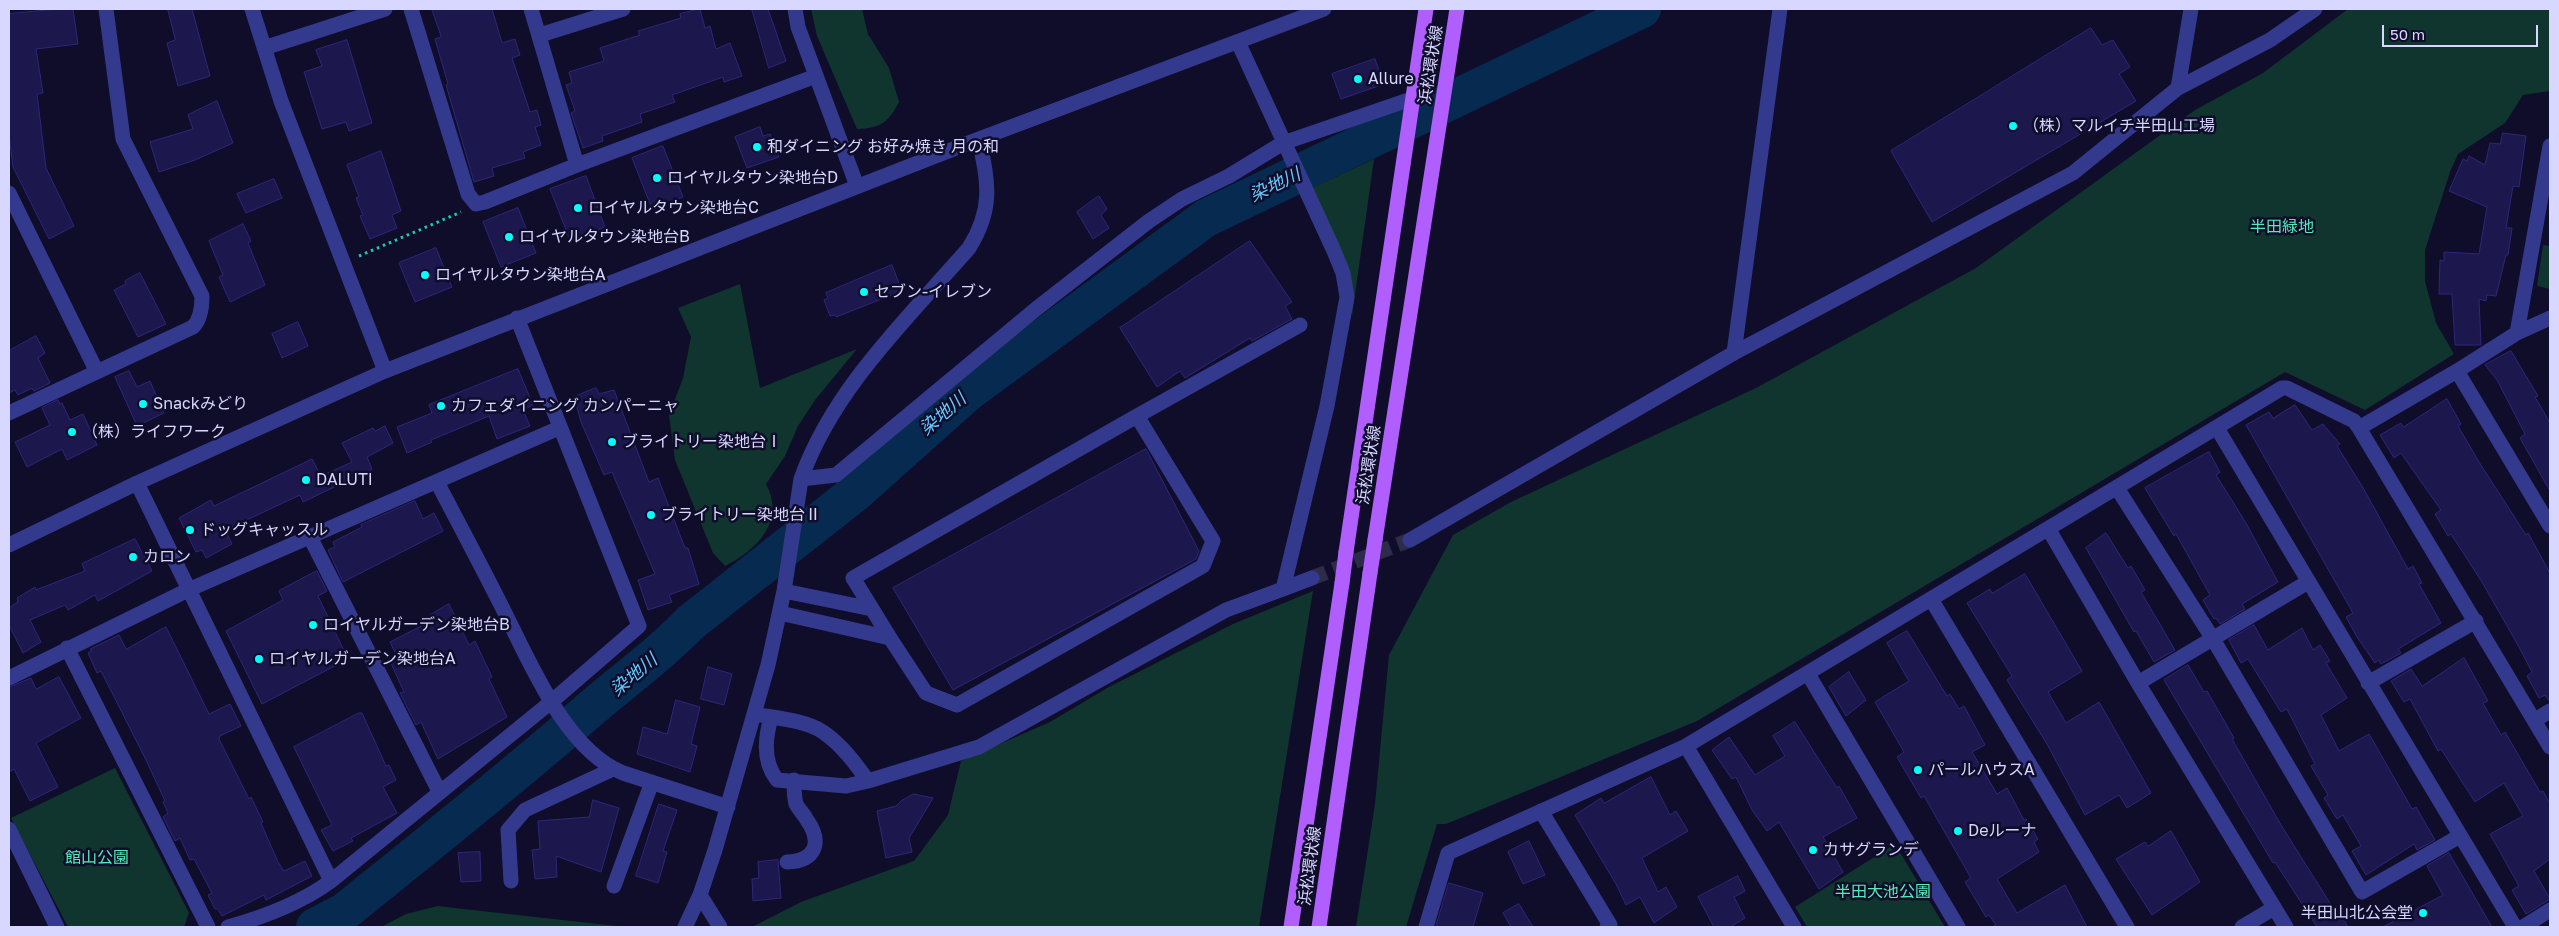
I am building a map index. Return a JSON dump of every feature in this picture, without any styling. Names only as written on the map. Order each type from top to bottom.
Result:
[{"type":"main road","name":"浜松環状線","points":[[1291,927],[1426,9]]},
{"type":"main road","name":"浜松環状線","points":[[1319,927],[1370,573],[1457,9]]},
{"type":"street","points":[[9,413],[193,327],[197,322],[202,304],[202,296],[123,138],[106,9]]},
{"type":"street","points":[[252,9],[281,101],[385,371]]},
{"type":"street","points":[[264,48],[385,9]]},
{"type":"street","points":[[411,9],[468,194],[476,204],[816,76]]},
{"type":"street","points":[[531,9],[577,165]]},
{"type":"street","points":[[540,35],[623,9]]},
{"type":"street","points":[[795,9],[796,23],[857,186]]},
{"type":"street","points":[[9,545],[136,483],[385,371],[857,186],[1324,9]]},
{"type":"street","points":[[1734,353],[1780,9]]},
{"type":"street","points":[[2178,88],[2191,9]]},
{"type":"street","points":[[1410,540],[1734,353],[2073,173],[2178,88],[2270,40],[2315,9]]},
{"type":"street","points":[[1238,42],[1341,268],[1346,297],[1327,406],[1283,589]]},
{"type":"street","points":[[801,479],[836,475],[1036,309],[1149,221],[1182,199],[1286,149],[1414,98]]},
{"type":"street","points":[[685,927],[700,895],[728,807],[754,714],[780,613],[801,479],[821,433],[850,389],[885,343],[969,248],[979,232],[984,220],[988,189],[979,139]]},
{"type":"street","points":[[2517,333],[2550,146]]},
{"type":"street","points":[[9,193],[97,372]]},
{"type":"street","points":[[228,927],[281,909],[317,891],[331,881],[439,791],[555,709],[639,626],[517,318]]},
{"type":"street","points":[[2359,428],[2457,371],[2517,333],[2550,318]]},
{"type":"street","points":[[1137,416],[1213,541],[1203,566],[957,705],[926,693],[853,578],[1137,416],[1300,325]]},
{"type":"street","points":[[2457,371],[2550,526]]},
{"type":"street","points":[[1426,927],[1448,853],[1686,746],[1930,599],[2049,530],[2282,388],[2287,388],[2354,421],[2476,621],[2550,747]]},
{"type":"street","points":[[9,678],[188,590],[559,428]]},
{"type":"street","points":[[2217,428],[2515,927]]},
{"type":"street","points":[[438,482],[555,709],[590,752],[613,769],[728,807]]},
{"type":"street","points":[[136,483],[331,881]]},
{"type":"street","points":[[2117,488],[2213,639],[2362,892],[2460,836]]},
{"type":"street","points":[[2049,530],[2138,683],[2286,927]]},
{"type":"street","points":[[310,537],[439,791]]},
{"type":"street","points":[[771,718],[765,740],[771,772],[777,780],[846,786],[868,781],[979,747],[1226,610],[1312,578]]},
{"type":"street","points":[[2138,683],[2308,582]]},
{"type":"street","points":[[784,585],[872,609]]},
{"type":"street","points":[[1930,599],[2127,927]]},
{"type":"street","points":[[780,613],[890,638]]},
{"type":"street","points":[[2368,683],[2476,621]]},
{"type":"street","points":[[67,648],[208,927]]},
{"type":"street","points":[[1808,674],[1958,927]]},
{"type":"street","points":[[2535,720],[2550,711]]},
{"type":"street","points":[[754,714],[822,731],[850,755],[868,781]]},
{"type":"street","points":[[1686,746],[1794,927]]},
{"type":"street","points":[[511,881],[508,830],[515,820],[525,810],[613,769]]},
{"type":"street","points":[[787,862],[808,858],[814,852],[815,844],[808,820],[796,802],[794,780]]},
{"type":"street","points":[[614,886],[652,782]]},
{"type":"street","points":[[1541,811],[1610,927]]},
{"type":"street","points":[[9,829],[57,927]]},
{"type":"street","points":[[700,895],[720,927]]},
{"type":"street","points":[[2242,927],[2274,908]]},
{"type":"street","points":[[2523,927],[2550,910]]},
{"type":"path","points":[[342,263],[485,202]]},
{"type":"green space","points":[[811,9],[862,9],[868,34],[889,68],[899,102],[891,115],[883,123],[878,126],[857,129],[817,36]]},
{"type":"green space","name":"半田緑地","points":[[2348,9],[2550,9],[2550,91],[2523,95],[2505,123],[2458,154],[2450,172],[2425,250],[2425,281],[2436,323],[2454,354],[2365,410],[2285,372],[1697,721],[1446,824],[1437,824],[1406,927],[1356,927],[1375,804],[1389,655],[1453,535],[1511,502],[1756,388],[1976,268],[2195,110],[2263,73]]},
{"type":"green space","points":[[1374,159],[1352,316],[1351,288],[1312,188]]},
{"type":"green space","points":[[2543,245],[2550,246],[2550,289],[2537,286]]},
{"type":"green space","points":[[740,284],[760,388],[857,349],[815,400],[798,426],[785,456],[766,484],[773,510],[765,533],[748,552],[725,566],[713,553],[675,460],[669,415],[683,378],[691,337],[678,308]]},
{"type":"green space","points":[[1313,591],[1259,927],[752,927],[801,902],[914,861],[948,815],[961,761],[1050,722],[1109,687],[1233,624]]},
{"type":"green space","name":"館山公園","points":[[115,768],[189,913],[184,927],[68,927],[11,818]]},
{"type":"green space","name":"半田大池公園","points":[[1895,844],[1945,927],[1807,927],[1795,907]]},
{"type":"green space","points":[[438,906],[626,927],[381,927],[406,914]]},
{"type":"building","points":[[73,9],[78,44],[36,49],[43,93],[37,94],[46,168],[74,226],[49,239],[13,167],[9,135],[9,14]]},
{"type":"building","points":[[168,9],[192,9],[210,76],[178,86],[167,43],[175,40]]},
{"type":"building","points":[[432,9],[492,9],[502,43],[515,39],[520,55],[512,58],[530,112],[537,110],[541,125],[535,127],[541,145],[523,152],[525,158],[492,168],[494,176],[474,182],[446,85],[448,84],[435,39],[441,37]]},
{"type":"building","points":[[700,9],[705,28],[710,26],[716,49],[730,43],[742,76],[724,82],[723,77],[672,95],[675,102],[640,114],[642,122],[602,136],[603,141],[583,148],[571,113],[575,111],[566,85],[572,83],[569,72],[604,61],[600,48],[640,35],[638,31],[681,18],[680,14]]},
{"type":"building","points":[[752,9],[768,9],[786,61],[769,68]]},
{"type":"building","name":"（株）マルイチ半田山工場","points":[[2091,28],[2102,45],[2113,40],[2130,67],[2119,74],[2136,101],[1932,222],[1891,151]]},
{"type":"building","points":[[347,40],[372,123],[349,131],[346,122],[322,129],[304,72],[322,66],[316,50]]},
{"type":"building","name":"Allure","points":[[1375,59],[1384,84],[1341,99],[1332,74]]},
{"type":"building","points":[[217,101],[233,143],[195,160],[159,172],[150,142],[193,129],[188,115]]},
{"type":"building","name":"和ダイニング お好み焼き 月の和","points":[[760,127],[763,136],[770,134],[779,157],[747,168],[735,137]]},
{"type":"building","points":[[2503,133],[2526,136],[2519,187],[2513,186],[2506,228],[2512,228],[2508,255],[2506,255],[2496,296],[2487,295],[2486,301],[2479,299],[2481,345],[2455,345],[2452,294],[2439,294],[2440,260],[2444,261],[2444,252],[2479,254],[2487,207],[2449,191],[2463,159],[2467,161],[2469,156],[2485,165],[2490,143],[2500,144]]},
{"type":"building","name":"ロイヤルタウン染地台D","points":[[663,146],[683,197],[652,209],[632,158]]},
{"type":"building","points":[[381,151],[401,211],[392,215],[397,228],[370,239],[360,216],[363,215],[356,198],[359,197],[347,165]]},
{"type":"building","name":"ロイヤルタウン染地台C","points":[[586,176],[605,227],[570,240],[550,189]]},
{"type":"building","points":[[274,179],[282,198],[246,213],[237,194]]},
{"type":"building","points":[[1099,196],[1107,209],[1101,215],[1109,228],[1093,239],[1077,212]]},
{"type":"building","name":"ロイヤルタウン染地台B","points":[[518,208],[536,253],[501,267],[483,222]]},
{"type":"building","points":[[243,224],[251,241],[248,243],[265,285],[230,302],[219,277],[223,275],[209,241]]},
{"type":"building","points":[[1250,241],[1292,302],[1285,306],[1292,319],[1252,341],[1250,338],[1185,378],[1180,371],[1157,387],[1120,328]]},
{"type":"building","name":"ロイヤルタウン染地台A","points":[[436,248],[452,287],[415,302],[399,263]]},
{"type":"building","name":"セブン-イレブン","points":[[892,265],[902,291],[836,317],[835,315],[830,316],[824,300],[828,298],[826,293]]},
{"type":"building","points":[[140,273],[166,324],[138,337],[114,290],[126,284],[125,281]]},
{"type":"building","points":[[298,322],[308,346],[282,358],[272,334]]},
{"type":"building","points":[[36,336],[45,353],[38,358],[50,383],[34,391],[32,388],[18,395],[15,390],[9,393],[9,351]]},
{"type":"building","points":[[2511,351],[2538,396],[2535,397],[2550,423],[2550,491],[2520,438],[2525,434],[2497,380],[2485,365]]},
{"type":"building","points":[[518,369],[533,405],[523,410],[530,426],[497,439],[489,416],[431,440],[432,442],[407,453],[397,427],[432,413],[429,405]]},
{"type":"building","name":"Snackみどり","points":[[129,371],[137,387],[150,381],[164,413],[137,426],[115,377]]},
{"type":"building","points":[[596,388],[599,394],[614,390],[649,482],[658,478],[685,548],[688,548],[699,584],[669,595],[672,602],[648,610],[638,580],[655,574],[612,472],[604,475],[581,422],[574,397]]},
{"type":"building","points":[[2447,399],[2461,424],[2458,426],[2479,462],[2526,535],[2528,533],[2550,573],[2550,702],[2545,695],[2539,698],[2527,676],[2532,672],[2519,647],[2482,582],[2451,534],[2448,536],[2435,514],[2441,510],[2401,453],[2394,458],[2380,435],[2401,423],[2403,427]]},
{"type":"building","points":[[58,400],[60,404],[62,403],[70,420],[83,414],[97,445],[67,460],[62,449],[27,467],[15,442],[50,425],[42,408]]},
{"type":"building","points":[[2295,405],[2312,430],[2323,424],[2340,444],[2337,446],[2362,486],[2408,569],[2413,566],[2422,583],[2419,584],[2441,623],[2398,649],[2401,653],[2381,664],[2379,660],[2375,663],[2357,637],[2346,617],[2353,613],[2246,425],[2269,412],[2273,418]]},
{"type":"building","points":[[385,426],[393,443],[367,457],[372,469],[303,502],[300,495],[225,530],[232,544],[206,558],[202,550],[196,552],[179,518],[211,500],[214,506],[312,459],[321,476],[352,462],[342,443],[373,428],[375,431]]},
{"type":"building","points":[[1146,449],[1199,551],[1196,559],[953,690],[893,588]]},
{"type":"building","points":[[2209,452],[2220,472],[2216,475],[2246,523],[2278,582],[2242,604],[2245,609],[2220,624],[2216,618],[2214,619],[2203,600],[2210,595],[2176,534],[2174,536],[2145,488]]},
{"type":"building","points":[[415,501],[423,519],[434,513],[443,531],[343,582],[328,550],[335,547],[333,542],[362,527],[361,525]]},
{"type":"building","points":[[2106,533],[2128,568],[2131,566],[2145,590],[2141,592],[2175,650],[2154,662],[2136,631],[2134,632],[2086,548]]},
{"type":"building","points":[[135,539],[152,571],[98,601],[95,595],[68,610],[65,605],[30,620],[41,642],[23,653],[9,625],[9,608],[18,602],[17,598],[35,587],[36,590],[85,571],[82,564]]},
{"type":"building","points":[[317,571],[327,591],[318,596],[348,659],[262,704],[226,631],[283,600],[279,591]]},
{"type":"building","points":[[2025,574],[2082,671],[2048,692],[2066,723],[2099,702],[2151,793],[2127,808],[2119,795],[2085,815],[2047,744],[2007,680],[2012,676],[1967,603],[1990,589],[1992,593]]},
{"type":"building","points":[[449,604],[469,645],[475,641],[492,677],[489,679],[507,717],[438,759],[421,722],[416,725],[400,693],[404,692],[390,661],[397,657],[390,642],[431,621],[429,616]]},
{"type":"building","points":[[2254,625],[2268,650],[2302,628],[2313,650],[2320,645],[2330,661],[2326,663],[2347,698],[2321,715],[2339,751],[2369,734],[2412,809],[2416,807],[2435,840],[2417,850],[2414,844],[2366,875],[2352,851],[2361,846],[2343,815],[2337,819],[2324,798],[2328,795],[2311,766],[2315,764],[2287,709],[2281,712],[2248,659],[2241,663],[2229,640]]},
{"type":"building","points":[[166,627],[209,714],[230,704],[241,726],[220,736],[219,739],[249,799],[251,797],[263,822],[261,823],[278,862],[284,871],[305,861],[312,876],[266,900],[264,895],[222,916],[218,909],[215,909],[208,895],[212,893],[194,859],[190,860],[180,838],[175,841],[163,817],[168,813],[163,802],[165,801],[101,671],[97,673],[88,653],[92,651],[90,649],[119,635],[126,649]]},
{"type":"building","points":[[1907,631],[1947,696],[1950,694],[1959,709],[1964,706],[1985,745],[1972,752],[1997,794],[2007,788],[2024,820],[2026,819],[2038,839],[2034,842],[2039,852],[1997,879],[2017,913],[2065,885],[2087,927],[1992,927],[1996,925],[1989,915],[1986,917],[1965,882],[1971,878],[1924,796],[1921,798],[1897,757],[1904,752],[1875,702],[1909,681],[1887,643]]},
{"type":"building","points":[[2464,658],[2488,701],[2483,703],[2501,735],[2505,732],[2540,792],[2543,791],[2550,804],[2550,859],[2534,871],[2550,899],[2526,914],[2512,890],[2519,886],[2490,834],[2523,816],[2504,783],[2475,802],[2441,749],[2438,751],[2410,699],[2404,702],[2391,681],[2411,669],[2422,686]]},
{"type":"building","points":[[2188,665],[2204,692],[2207,691],[2281,825],[2333,908],[2336,907],[2348,927],[2317,927],[2275,862],[2273,863],[2164,680]]},
{"type":"building","points":[[708,667],[732,674],[724,705],[701,699]]},
{"type":"building","points":[[1849,672],[1866,700],[1846,716],[1829,687]]},
{"type":"building","points":[[59,677],[81,718],[36,743],[58,787],[30,801],[14,769],[9,772],[9,687],[31,678],[36,689]]},
{"type":"building","points":[[676,700],[700,707],[691,744],[697,746],[690,772],[637,754],[643,727],[667,734]]},
{"type":"building","points":[[362,713],[386,766],[389,765],[396,780],[383,787],[397,813],[351,838],[353,841],[333,851],[321,830],[332,825],[294,747]]},
{"type":"building","points":[[1795,722],[1837,788],[1839,786],[1857,818],[1823,837],[1843,872],[1819,889],[1779,822],[1767,831],[1752,810],[1736,777],[1732,779],[1712,750],[1729,737],[1755,775],[1785,756],[1773,736]]},
{"type":"building","points":[[1651,777],[1670,815],[1676,811],[1688,831],[1642,858],[1658,892],[1666,887],[1677,907],[1654,923],[1640,897],[1626,905],[1616,884],[1575,815],[1601,798],[1604,803]]},
{"type":"building","points":[[914,794],[933,798],[909,838],[912,852],[886,858],[877,811],[896,806]]},
{"type":"building","points":[[593,800],[619,808],[601,872],[556,856],[557,877],[535,879],[532,850],[540,849],[538,821],[589,817]]},
{"type":"building","points":[[659,804],[677,810],[663,851],[667,852],[658,883],[636,876]]},
{"type":"building","points":[[2171,831],[2200,882],[2152,915],[2116,859],[2145,842],[2148,846]]},
{"type":"building","points":[[1529,841],[1545,875],[1523,884],[1508,852]]},
{"type":"building","points":[[480,852],[481,881],[461,882],[458,853]]},
{"type":"building","points":[[2449,853],[2492,927],[2383,927],[2443,895],[2427,866]]},
{"type":"building","points":[[778,860],[781,898],[753,901],[752,879],[759,878],[758,862]]},
{"type":"building","points":[[1738,876],[1745,891],[1734,897],[1745,918],[1730,927],[1714,927],[1698,897]]},
{"type":"building","points":[[1449,883],[1483,893],[1473,927],[1436,927]]},
{"type":"building","points":[[1519,904],[1533,927],[1511,927],[1503,913]]},
{"type":"waterway","name":"染地川","points":[[315,927],[344,912],[467,813],[653,658],[690,623],[855,493],[967,393],[1206,218],[1642,9]]},
{"type":"tunnel","points":[[1312,578],[1410,540]]},
{"type":"place","name":"Allure","points":[[1358,79]]},
{"type":"place","name":"（株）マルイチ半田山工場","points":[[2013,126]]},
{"type":"place","name":"和ダイニング お好み焼き 月の和","points":[[757,147]]},
{"type":"place","name":"ロイヤルタウン染地台D","points":[[657,178]]},
{"type":"place","name":"ロイヤルタウン染地台C","points":[[578,208]]},
{"type":"place","name":"ロイヤルタウン染地台B","points":[[509,237]]},
{"type":"place","name":"ロイヤルタウン染地台A","points":[[425,275]]},
{"type":"place","name":"セブン-イレブン","points":[[864,292]]},
{"type":"place","name":"Snackみどり","points":[[143,404]]},
{"type":"place","name":"カフェダイニング カンパーニャ","points":[[441,406]]},
{"type":"place","name":"（株）ライフワーク","points":[[72,432]]},
{"type":"place","name":"ブライトリー染地台Ⅰ","points":[[612,442]]},
{"type":"place","name":"DALUTI","points":[[306,480]]},
{"type":"place","name":"ブライトリー染地台Ⅱ","points":[[651,515]]},
{"type":"place","name":"ドッグキャッスル","points":[[190,530]]},
{"type":"place","name":"カロン","points":[[133,557]]},
{"type":"place","name":"ロイヤルガーデン染地台B","points":[[313,625]]},
{"type":"place","name":"ロイヤルガーデン染地台A","points":[[259,659]]},
{"type":"place","name":"パールハウスA","points":[[1918,770]]},
{"type":"place","name":"Deルーナ","points":[[1958,831]]},
{"type":"place","name":"カサグランデ","points":[[1813,850]]},
{"type":"place","name":"半田山北公会堂","points":[[2423,913]]}]
